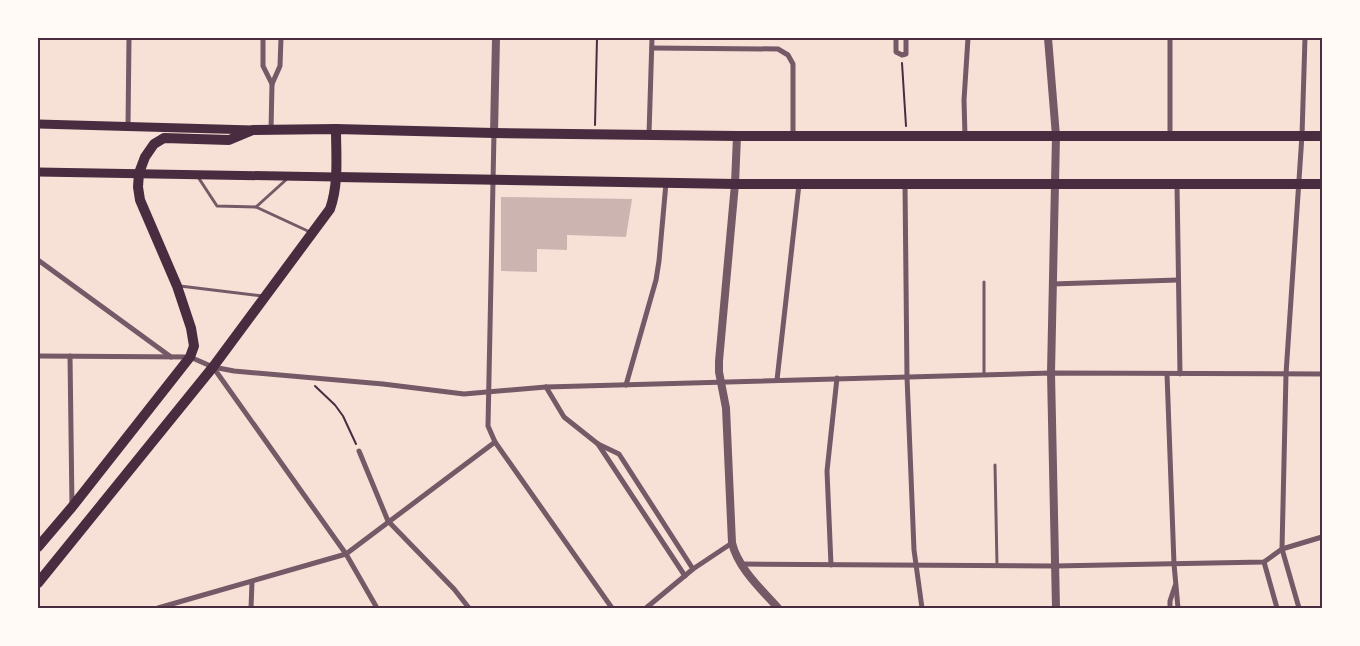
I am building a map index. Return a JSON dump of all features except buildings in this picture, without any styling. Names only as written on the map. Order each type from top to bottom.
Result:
[{"type":"main road","points":[[38,124],[253,130],[336,129],[494,134],[1322,136]]},
{"type":"main road","points":[[38,583],[213,367],[330,209],[334,197],[336,177],[336,129]]},
{"type":"main road","points":[[39,542],[72,507],[190,357],[194,346],[191,328],[177,286],[140,200],[139,174],[145,157],[154,144],[164,138],[229,140],[253,130]]},
{"type":"main road","points":[[38,172],[735,184],[1322,184]]},
{"type":"street","points":[[128,126],[130,38]]},
{"type":"street","points":[[263,38],[263,66],[272,84]]},
{"type":"street","points":[[271,130],[272,84],[280,66],[281,38]]},
{"type":"street","points":[[496,38],[487,393],[488,426],[495,442],[612,608]]},
{"type":"street","points":[[648,134],[652,38]]},
{"type":"street","points":[[896,38],[896,52],[902,55],[906,54],[907,51],[906,38]]},
{"type":"street","points":[[965,136],[964,100],[968,38]]},
{"type":"street","points":[[1048,38],[1056,136],[1051,373],[1056,608]]},
{"type":"street","points":[[1170,38],[1170,137]]},
{"type":"street","points":[[1299,608],[1282,549],[1286,374],[1302,136],[1305,38]]},
{"type":"street","points":[[652,48],[778,49],[788,55],[793,64],[793,136]]},
{"type":"street","points":[[736,136],[735,184],[719,361],[726,408],[732,543],[734,554],[741,564],[778,608]]},
{"type":"street","points":[[626,385],[656,280],[666,183]]},
{"type":"street","points":[[777,380],[799,184]]},
{"type":"street","points":[[905,184],[907,377],[914,550],[922,608]]},
{"type":"street","points":[[1176,184],[1180,374]]},
{"type":"street","points":[[38,260],[172,357]]},
{"type":"street","points":[[1052,284],[1178,280]]},
{"type":"street","points":[[38,356],[190,357],[213,367],[234,372],[383,384],[464,394],[546,387],[1051,373],[1322,374]]},
{"type":"street","points":[[70,356],[72,507]]},
{"type":"street","points":[[213,367],[346,554],[377,608]]},
{"type":"street","points":[[1168,374],[1174,564],[1178,608]]},
{"type":"street","points":[[830,565],[827,471],[837,378]]},
{"type":"street","points":[[546,387],[564,417],[598,444],[619,454],[693,568]]},
{"type":"street","points":[[158,608],[346,554],[495,442]]},
{"type":"street","points":[[598,444],[684,576]]},
{"type":"street","points":[[359,451],[388,521],[454,589],[469,608]]},
{"type":"street","points":[[741,564],[1054,566],[1264,562],[1282,549],[1322,537]]},
{"type":"street","points":[[646,608],[693,568],[732,543]]},
{"type":"street","points":[[1264,562],[1277,608]]},
{"type":"street","points":[[251,608],[252,582]]},
{"type":"street","points":[[1170,608],[1170,601],[1176,584]]},
{"type":"lane","points":[[197,174],[217,206],[256,207],[312,233]]},
{"type":"lane","points":[[256,207],[290,176]]},
{"type":"lane","points":[[984,282],[984,375]]},
{"type":"lane","points":[[177,286],[265,296]]},
{"type":"lane","points":[[995,465],[996,565]]},
{"type":"path","points":[[594,134],[597,38]]},
{"type":"path","points":[[902,55],[907,136]]},
{"type":"path","points":[[306,377],[335,405],[343,416],[359,451]]}]
